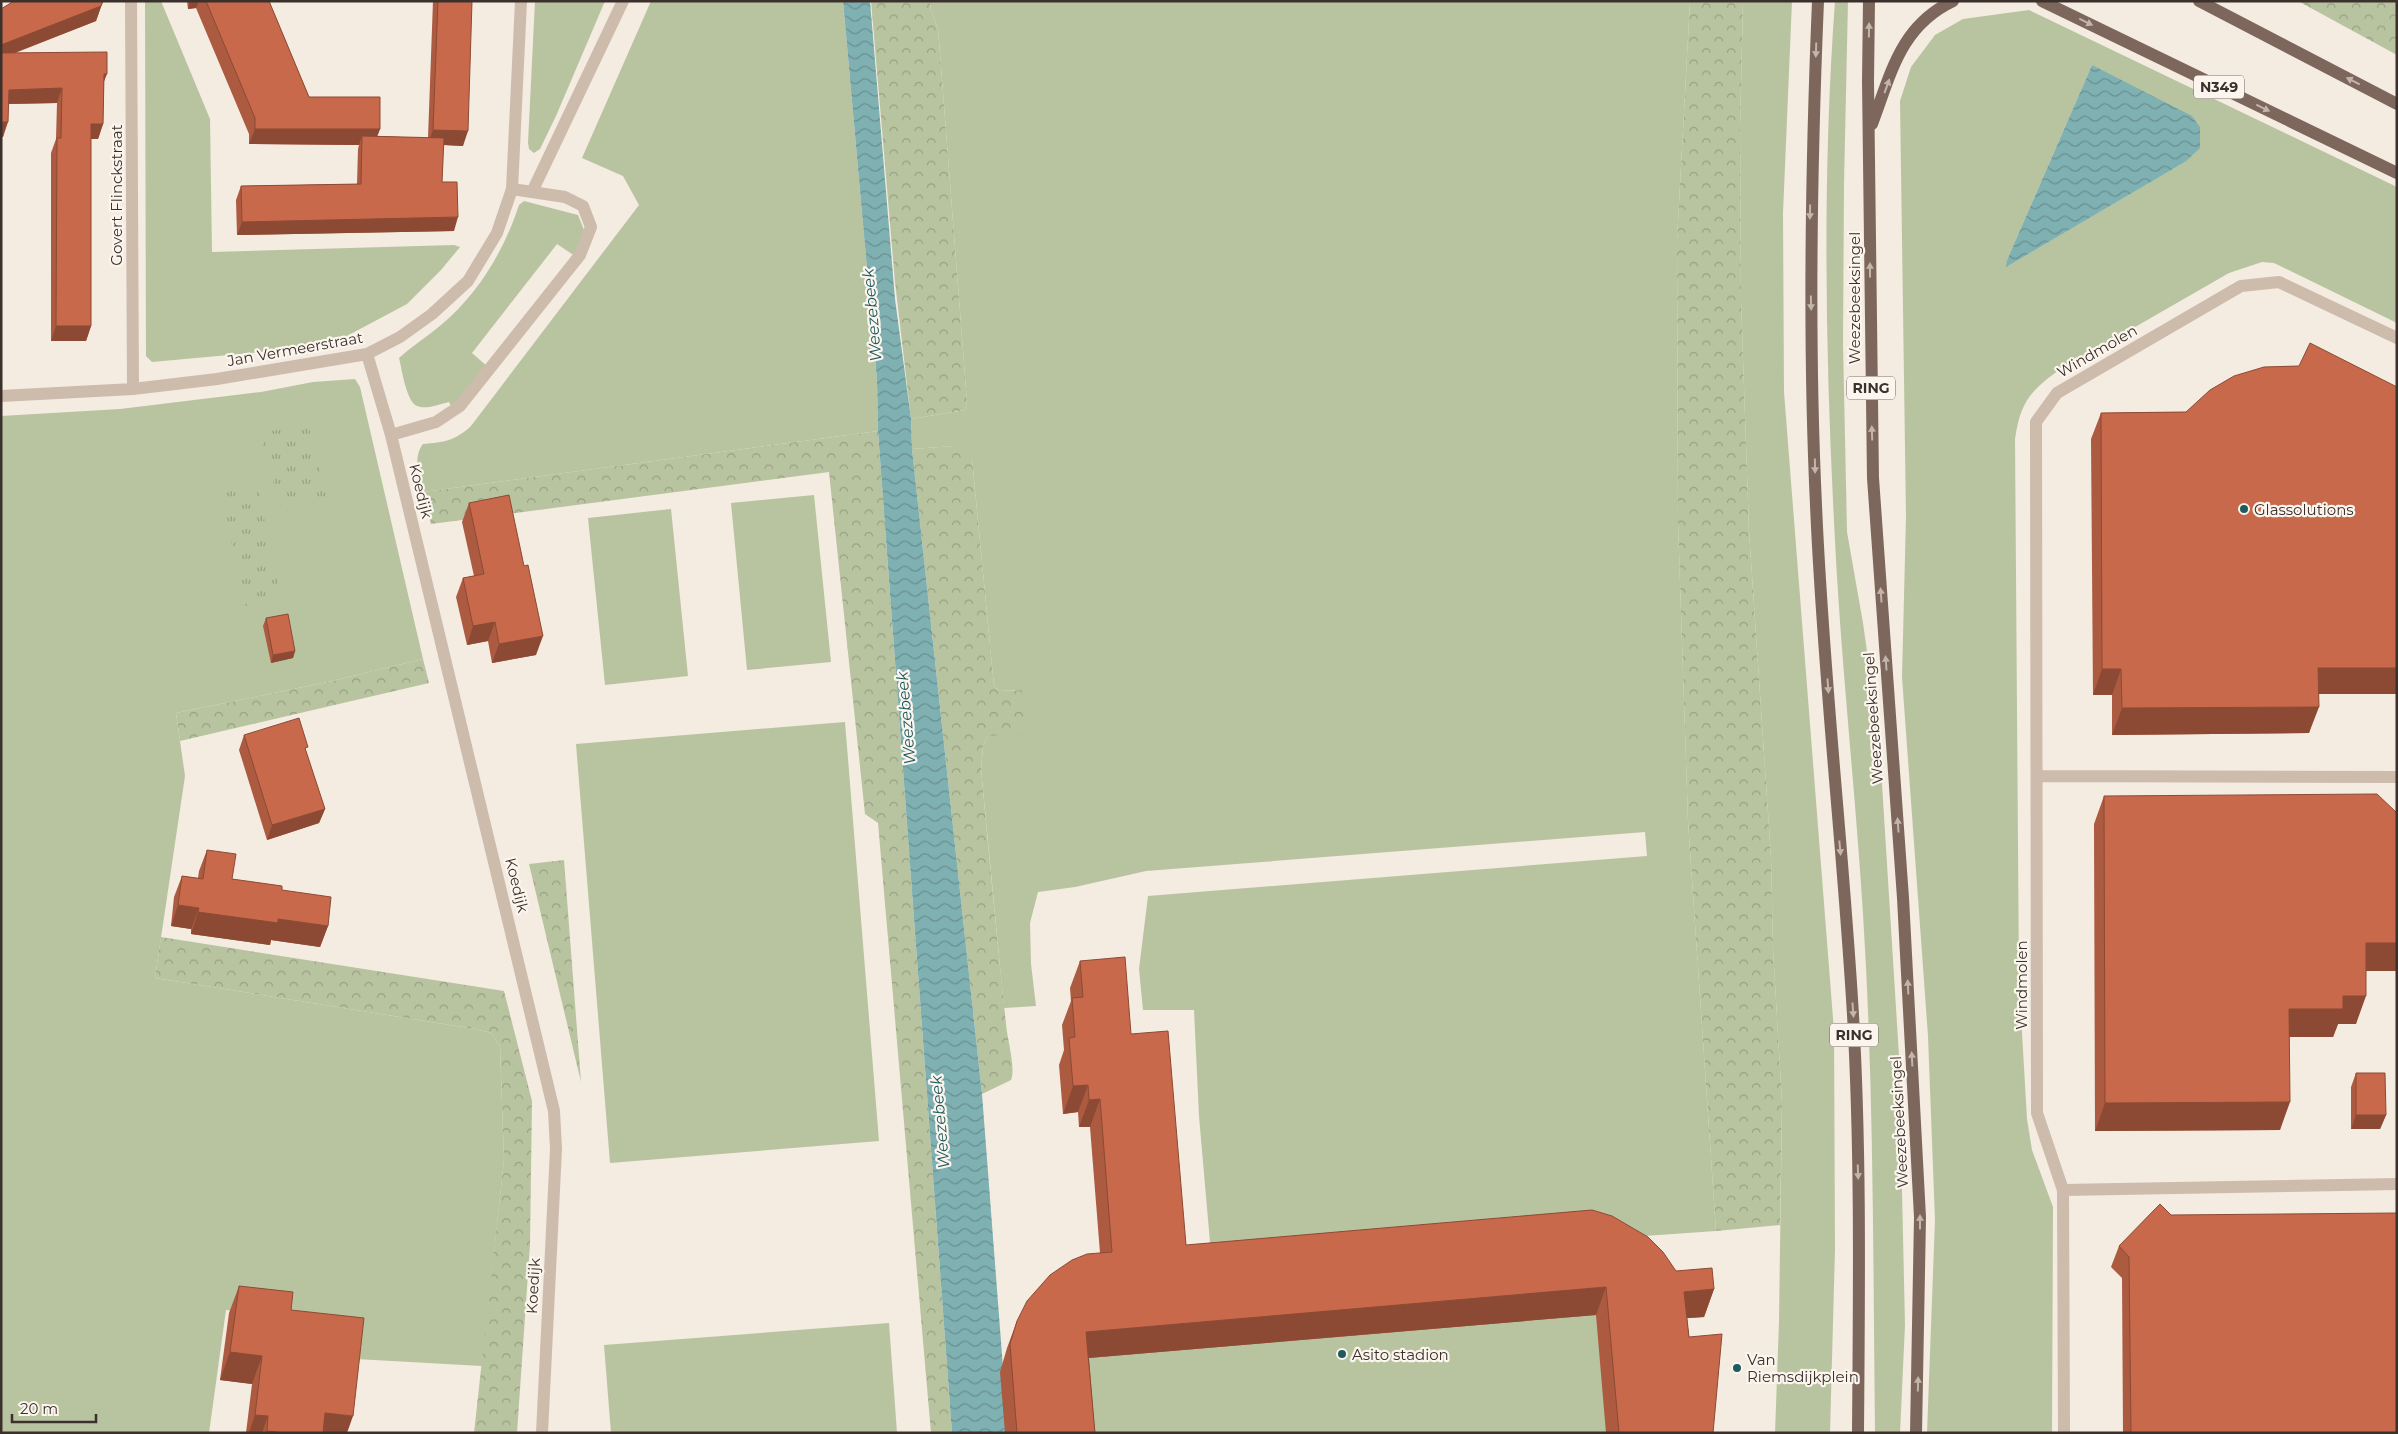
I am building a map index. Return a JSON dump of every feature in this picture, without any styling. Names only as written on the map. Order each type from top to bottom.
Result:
[{"type":"main road","name":"RING","points":[[1818,1],[1811,163],[1810,255],[1816,506],[1853,1016],[1859,1225],[1858,1433]]},
{"type":"main road","name":"Weezebeeksingel","points":[[1869,1],[1870,362],[1873,478],[1903,898],[1920,1217],[1916,1433]]},
{"type":"main road","points":[[1870,132],[1898,55],[1906,39],[1924,20],[1953,1]]},
{"type":"main road","name":"N349","points":[[2042,1],[2397,173]]},
{"type":"main road","points":[[2199,1],[2397,104]]},
{"type":"street","name":"Govert Flinckstraat","points":[[131,1],[133,389]]},
{"type":"street","name":"Jan Vermeerstraat","points":[[1,396],[133,389],[218,379],[367,354],[400,337],[432,314],[468,281],[498,233],[512,189],[521,1]]},
{"type":"street","points":[[532,192],[623,1]]},
{"type":"street","points":[[391,435],[436,422],[460,406],[580,255],[591,227],[583,206],[564,197],[512,189]]},
{"type":"street","name":"Windmolen","points":[[2064,1433],[2063,1190],[2037,1113],[2036,422],[2057,392],[2241,286],[2279,282],[2397,338]]},
{"type":"street","name":"Koedijk","points":[[367,354],[391,435],[554,1110],[556,1149],[542,1433]]},
{"type":"street","points":[[2037,776],[2397,777]]},
{"type":"street","points":[[2063,1190],[2397,1184]]},
{"type":"green space","points":[[145,1],[161,1],[210,119],[212,252],[454,245],[460,247],[441,270],[407,304],[343,338],[273,351],[152,362],[146,356]]},
{"type":"green space","points":[[535,1],[605,1],[556,116],[540,149],[534,153],[529,149],[528,143]]},
{"type":"green space","points":[[651,1],[843,1],[877,380],[878,431],[423,492],[417,461],[423,444],[449,440],[460,435],[471,426],[639,205],[623,176],[582,158]]},
{"type":"green space","points":[[871,1],[930,1],[931,11],[938,28],[967,402],[965,410],[911,419],[895,282]]},
{"type":"green space","points":[[930,1],[1690,1],[1677,240],[1678,522],[1688,821],[1716,1231],[1630,1237],[1211,1254],[1199,1116],[1194,1010],[1143,1010],[1139,969],[1148,896],[1647,856],[1645,832],[1146,871],[1075,887],[1038,892],[1030,923],[1031,964],[1036,1006],[1004,1008],[981,769],[983,746],[988,736],[1022,690],[999,691],[994,686],[972,459],[953,446],[912,449],[911,419],[965,410],[967,402],[938,28],[931,11]]},
{"type":"green space","points":[[1690,1],[1743,1],[1740,127],[1741,301],[1749,531],[1771,857],[1773,949],[1782,1102],[1780,1225],[1716,1231],[1688,821],[1678,522],[1677,240]]},
{"type":"green space","points":[[1743,1],[1792,1],[1783,213],[1784,392],[1834,1031],[1835,1249],[1830,1433],[1775,1433],[1779,1322],[1782,1102],[1773,949],[1771,857],[1749,531],[1741,301],[1740,127]]},
{"type":"green space","points":[[1835,1],[1848,1],[1843,344],[1847,532],[1863,623],[1879,736],[1899,1056],[1905,1325],[1900,1433],[1875,1433],[1872,1174],[1867,979],[1837,577],[1830,433],[1827,217],[1828,145]]},
{"type":"green space","points":[[2298,1],[2397,1],[2397,55]]},
{"type":"green space","points":[[2029,10],[2397,187],[2397,323],[2274,263],[2262,262],[2229,273],[2055,373],[2038,387],[2027,401],[2017,427],[2015,439],[2019,981],[2027,1119],[2032,1150],[2053,1207],[2052,1433],[1927,1433],[1935,1220],[1928,1036],[1902,677],[1906,516],[1900,101],[1911,67],[1935,35],[1963,19]],"holes":[[[2092,65],[2185,162],[2007,266],[2007,260]]]},
{"type":"green space","points":[[524,201],[578,215],[584,230],[575,256],[557,244],[472,353],[488,367],[452,408],[449,402],[429,407],[417,406],[413,403],[407,392],[399,358],[436,329],[467,300],[488,271],[506,239],[519,205]]},
{"type":"green space","points":[[355,379],[360,387],[423,659],[328,682],[176,713],[185,776],[155,978],[491,1033],[500,1046],[504,1160],[482,1366],[356,1359],[296,1317],[226,1310],[209,1433],[1,1433],[1,416],[120,409],[261,392],[313,382]]},
{"type":"green space","points":[[308,424],[327,499],[280,506],[260,433]]},
{"type":"green space","points":[[878,431],[952,1433],[931,1433],[878,823],[865,814],[829,472],[431,524],[423,492]]},
{"type":"green space","points":[[953,446],[968,448],[972,459],[994,686],[999,691],[1022,690],[1024,734],[988,736],[983,746],[981,769],[1012,1075],[1011,1080],[982,1094],[912,449]]},
{"type":"green space","points":[[257,484],[281,599],[245,606],[221,492]]},
{"type":"green space","points":[[814,495],[831,662],[747,670],[731,503]]},
{"type":"green space","points":[[671,509],[688,676],[605,685],[588,518]]},
{"type":"green space","points":[[423,659],[429,683],[180,741],[176,713],[328,682]]},
{"type":"green space","points":[[845,722],[879,1141],[610,1163],[576,744]]},
{"type":"green space","points":[[564,860],[581,1082],[529,864]]},
{"type":"green space","points":[[161,937],[504,991],[532,1101],[530,1244],[517,1433],[474,1433],[504,1160],[500,1046],[491,1033],[155,978]]},
{"type":"green space","name":"Asito stadion","points":[[1582,1254],[1667,1433],[1020,1433],[1032,1333]]},
{"type":"green space","points":[[889,1323],[897,1433],[611,1433],[604,1345]]},
{"type":"water","name":"Weezebeek","points":[[843,1],[870,1],[895,299],[911,419],[912,449],[982,1094],[1008,1433],[952,1433],[878,431],[877,380]]},
{"type":"water","points":[[2092,65],[2192,116],[2200,127],[2200,148],[2185,162],[2006,267],[2007,260]]},
{"type":"building","points":[[14,1],[103,1],[101,6],[1,45],[1,9]]},
{"type":"building","points":[[206,1],[269,1],[309,97],[380,97],[380,129],[255,129],[255,118]]},
{"type":"building","points":[[438,1],[472,1],[468,131],[433,130]]},
{"type":"building","points":[[107,52],[107,74],[104,74],[103,124],[91,124],[91,326],[56,326],[57,138],[61,138],[62,88],[9,90],[8,122],[1,122],[1,53]]},
{"type":"building","points":[[362,136],[444,138],[442,182],[457,182],[458,217],[242,222],[241,186],[361,184]]},
{"type":"building","name":"Glassolutions","points":[[2310,343],[2397,387],[2397,668],[2318,668],[2319,707],[2122,708],[2121,669],[2102,669],[2101,413],[2186,412],[2210,390],[2234,376],[2264,367],[2299,366]]},
{"type":"building","points":[[509,495],[524,566],[528,565],[543,636],[499,644],[495,622],[473,626],[463,578],[484,574],[469,503]]},
{"type":"building","points":[[288,614],[295,651],[273,655],[266,618]]},
{"type":"building","points":[[299,718],[308,747],[305,748],[325,809],[272,825],[244,735]]},
{"type":"building","points":[[2377,794],[2397,813],[2397,943],[2366,943],[2366,996],[2343,996],[2343,1009],[2289,1009],[2290,1102],[2105,1103],[2104,796]]},
{"type":"building","points":[[207,850],[236,854],[232,879],[282,886],[282,890],[331,897],[328,926],[278,919],[278,923],[198,912],[199,908],[178,905],[182,876],[203,879]]},
{"type":"building","points":[[1125,957],[1131,1034],[1168,1031],[1186,1245],[1592,1210],[1612,1216],[1648,1237],[1663,1252],[1676,1271],[1712,1268],[1714,1289],[1684,1292],[1689,1337],[1722,1334],[1713,1433],[1619,1433],[1606,1287],[1086,1332],[1095,1433],[1017,1433],[1010,1344],[1017,1321],[1027,1301],[1050,1275],[1072,1260],[1087,1254],[1112,1252],[1100,1099],[1089,1100],[1088,1085],[1073,1086],[1069,1038],[1075,1037],[1072,998],[1083,997],[1080,961]]},
{"type":"building","points":[[2356,1073],[2385,1073],[2386,1115],[2356,1115]]},
{"type":"building","points":[[2160,1204],[2171,1215],[2397,1213],[2397,1433],[2131,1433],[2129,1257],[2119,1246]]},
{"type":"building","points":[[239,1286],[293,1292],[291,1310],[364,1318],[353,1416],[325,1413],[323,1433],[267,1431],[268,1416],[255,1415],[262,1356],[230,1352]]},
{"type":"place","name":"Glassolutions","points":[[2244,509]]},
{"type":"place","name":"Asito stadion","points":[[1342,1354]]},
{"type":"place","name":"Van Riemsdijkplein","points":[[1737,1368]]}]
